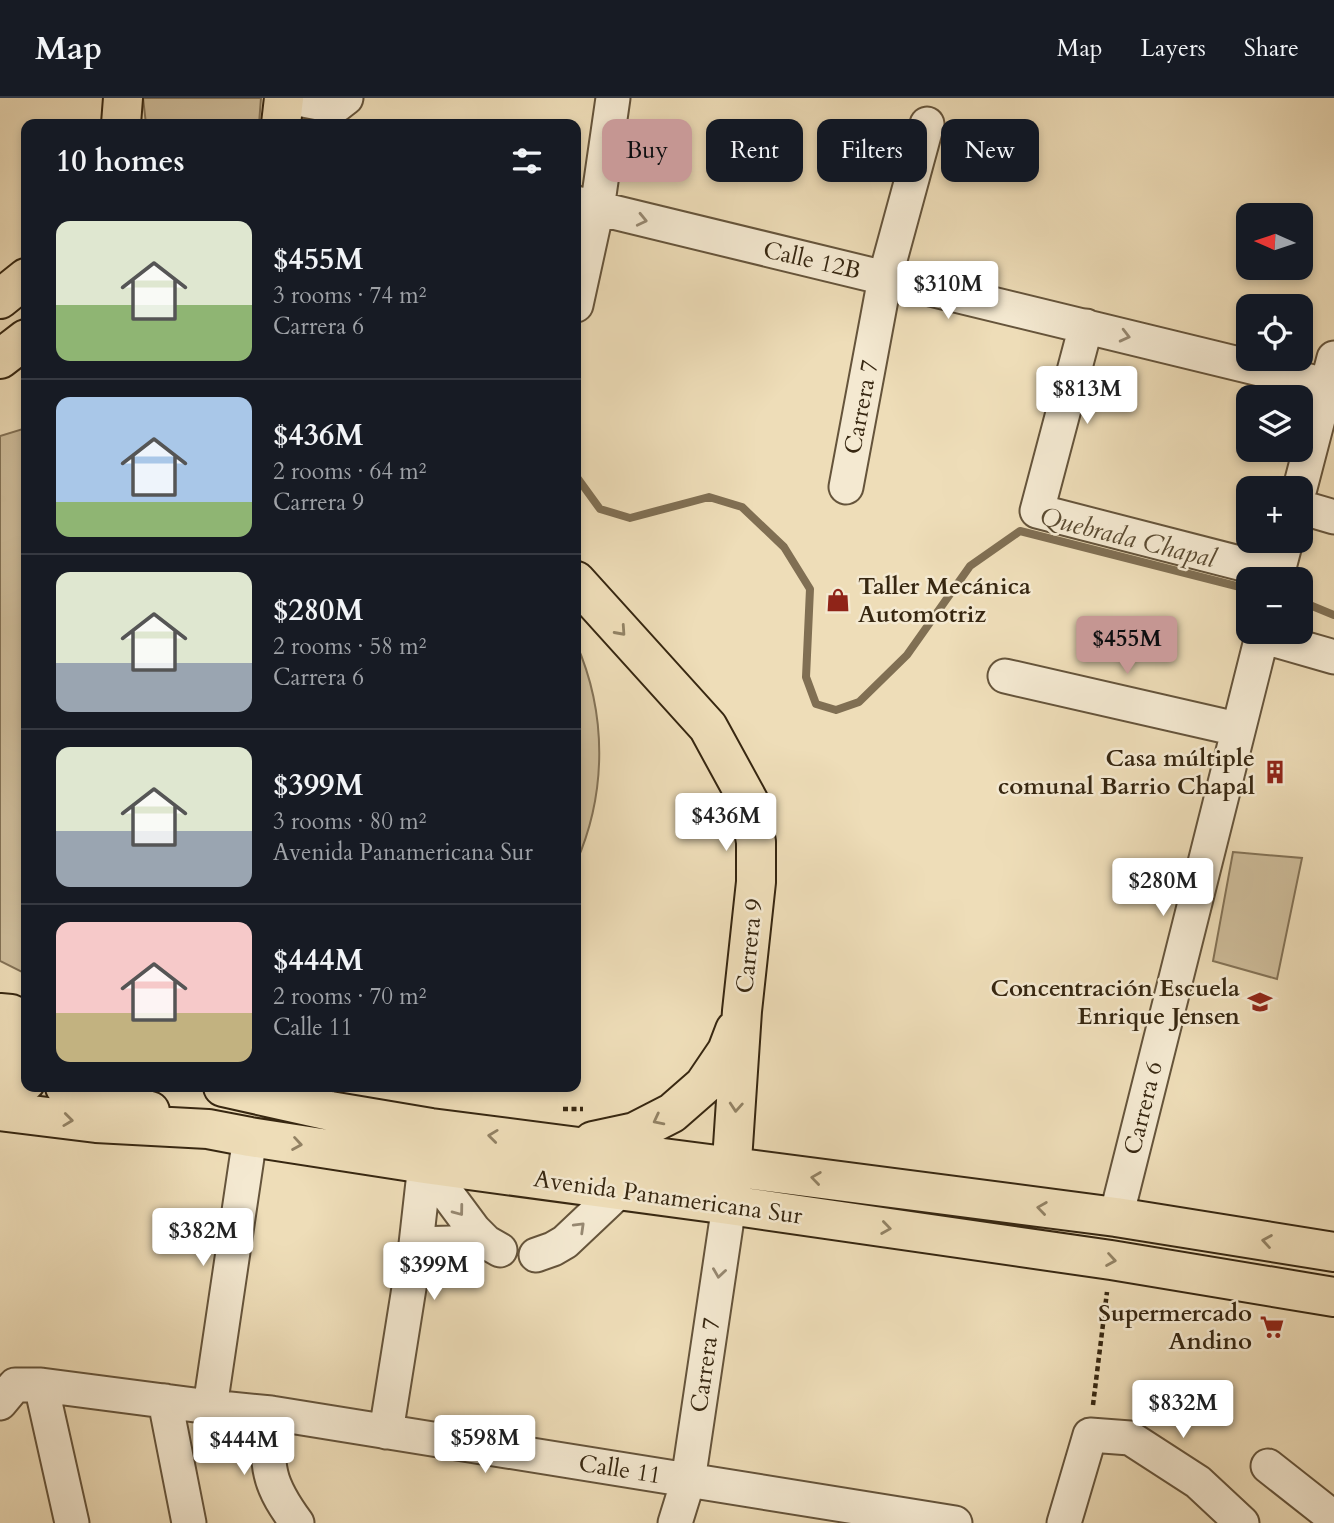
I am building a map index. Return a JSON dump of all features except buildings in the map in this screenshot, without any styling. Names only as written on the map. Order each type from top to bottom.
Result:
[{"type":"main road","points":[[121,119],[123,98]]},
{"type":"main road","points":[[0,299],[21,282]]},
{"type":"main road","name":"Carrera 9","points":[[581,587],[708,727],[749,803],[756,842],[756,882],[742,1011],[729,1205]]},
{"type":"main road","points":[[558,1126],[594,1141],[635,1132],[672,1113],[704,1085],[727,1051],[742,1011]]},
{"type":"main road","points":[[0,1013],[11,1014],[21,1019]]},
{"type":"main road","points":[[0,1047],[21,1049]]},
{"type":"main road","points":[[0,1078],[21,1080]]},
{"type":"main road","points":[[82,1092],[208,1129]]},
{"type":"main road","name":"Avenida Panamericana Sur","points":[[245,1092],[330,1111],[430,1128],[558,1126],[732,1167],[1116,1217],[1334,1252]]},
{"type":"main road","name":"Avenida Panamericana Sur","points":[[0,1111],[96,1123],[208,1129],[425,1164],[1111,1260],[1334,1297]]},
{"type":"street","points":[[286,113],[319,103],[337,105],[346,98]]},
{"type":"street","points":[[581,256],[586,206],[613,98]]},
{"type":"street","name":"Carrera 7","points":[[846,487],[885,278],[911,182]]},
{"type":"street","name":"Calle 12B","points":[[586,206],[1086,326],[1332,377]]},
{"type":"street","points":[[1086,326],[1037,511],[1244,567]]},
{"type":"street","points":[[1303,476],[1332,377]]},
{"type":"street","points":[[1313,511],[1334,517]]},
{"type":"street","name":"Carrera 6","points":[[1116,1217],[1259,644]]},
{"type":"street","points":[[1293,644],[1334,657]]},
{"type":"street","points":[[1005,676],[1237,729]]},
{"type":"street","points":[[210,1407],[250,1137]]},
{"type":"street","points":[[416,1244],[493,1246],[474,1230],[425,1164]]},
{"type":"street","points":[[386,1432],[416,1244],[425,1164]]},
{"type":"street","points":[[536,1255],[565,1242],[619,1191]]},
{"type":"street","name":"Carrera 7","points":[[675,1523],[688,1481],[729,1205]]},
{"type":"street","name":"Calle 11","points":[[0,1403],[15,1385],[41,1385],[271,1413],[955,1523]]},
{"type":"street","points":[[41,1385],[72,1523]]},
{"type":"street","points":[[165,1401],[189,1523]]},
{"type":"street","points":[[271,1413],[268,1426],[271,1473],[282,1501],[297,1523]]},
{"type":"street","points":[[1065,1523],[1090,1435],[1130,1438],[1198,1482],[1242,1523]]},
{"type":"street","points":[[1268,1466],[1334,1518]]},
{"type":"path","points":[[558,1126],[594,1109]]},
{"type":"path","points":[[1090,1435],[1111,1260]]},
{"type":"shaded area","points":[[143,98],[261,98],[259,119],[145,119]]},
{"type":"shaded area","points":[[21,430],[21,972],[0,961],[0,436]]},
{"type":"shaded area","points":[[581,656],[593,697],[599,753],[598,781],[581,850]]},
{"type":"shaded area","points":[[1233,852],[1302,858],[1277,979],[1213,961]]},
{"type":"waterway","name":"Quebrada Chapal","points":[[581,483],[600,509],[630,518],[709,497],[742,507],[784,547],[810,589],[806,677],[816,704],[836,710],[859,702],[907,655],[970,566],[1020,531],[1236,586]]},
{"type":"waterway","name":"Quebrada Chapal","points":[[1313,606],[1334,615]]},
{"type":"place","name":"Taller Mecánica Automotriz","points":[[838,600]]},
{"type":"place","name":"Casa múltiple comunal Barrio Chapal","points":[[1275,772]]},
{"type":"place","name":"Concentración Escuela Enrique Jensen","points":[[1260,1002]]},
{"type":"place","name":"Supermercado Andino","points":[[1272,1327]]}]
